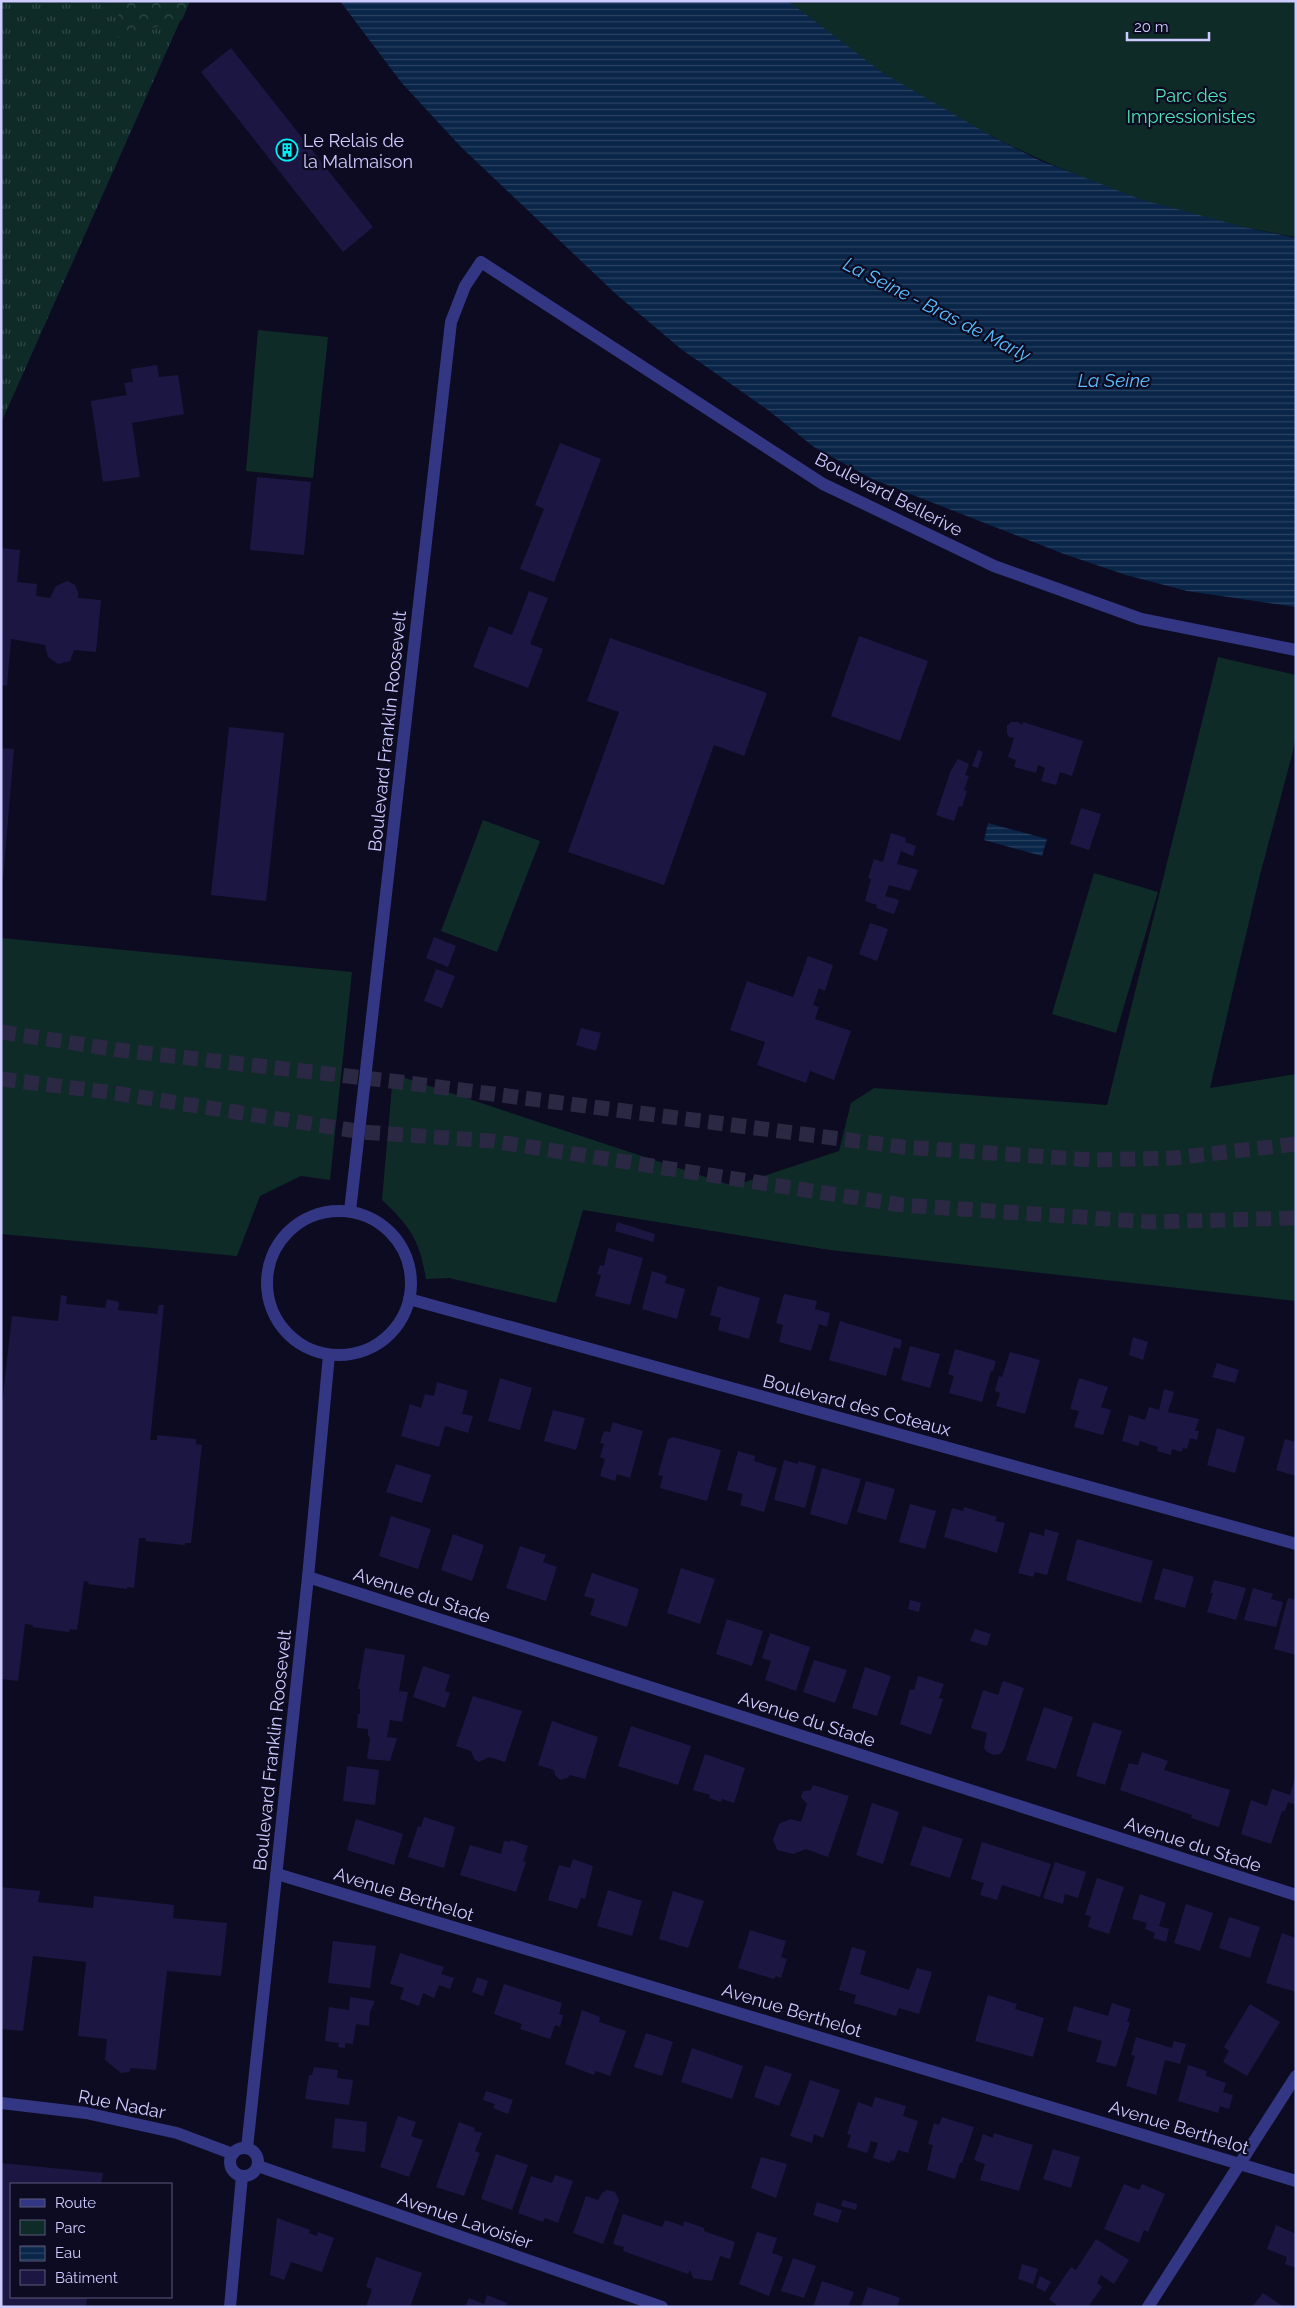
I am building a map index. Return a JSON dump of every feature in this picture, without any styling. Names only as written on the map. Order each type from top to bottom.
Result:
[{"type":"street","name":"Boulevard Bellerive","points":[[481,262],[823,484],[994,566],[1141,619],[1296,650]]},
{"type":"street","name":"Boulevard Franklin Roosevelt","points":[[350,1211],[451,322],[465,286],[481,262]]},
{"type":"street","points":[[329,1211],[350,1211],[367,1216],[382,1224],[394,1236],[406,1255],[411,1277],[409,1299],[401,1319],[382,1340],[371,1348],[350,1354],[329,1354],[306,1348],[287,1334],[274,1314],[269,1299],[267,1292],[268,1268],[276,1246],[290,1229],[308,1217],[329,1211]]},
{"type":"street","name":"Boulevard des Coteaux","points":[[409,1299],[1296,1544]]},
{"type":"street","name":"Boulevard Franklin Roosevelt","points":[[247,2148],[308,1577],[329,1354]]},
{"type":"street","name":"Avenue du Stade","points":[[308,1577],[1296,1895]]},
{"type":"street","name":"Avenue Berthelot","points":[[277,1874],[1296,2181]]},
{"type":"street","points":[[1148,2307],[1296,2076]]},
{"type":"street","name":"Rue Nadar","points":[[1,2103],[104,2117],[177,2133],[233,2154]]},
{"type":"street","points":[[247,2148],[255,2154],[258,2166],[252,2174],[242,2176],[237,2174],[231,2167],[233,2154],[247,2148]]},
{"type":"street","name":"Avenue Lavoisier","points":[[258,2166],[662,2307]]},
{"type":"street","points":[[230,2307],[242,2176]]},
{"type":"green space","points":[[1,1],[189,1],[1,423]]},
{"type":"green space","points":[[121,1],[190,1],[182,20],[115,38]]},
{"type":"green space","name":"Parc des Impressionistes","points":[[788,1],[1296,1],[1296,237],[1182,213],[1145,201],[1050,164],[957,118],[912,92],[869,64]]},
{"type":"green space","points":[[258,330],[328,337],[313,478],[246,471]]},
{"type":"green space","points":[[1218,657],[1296,675],[1296,735],[1292,755],[1260,875],[1210,1088],[1296,1074],[1296,1301],[830,1250],[583,1210],[556,1303],[449,1278],[426,1279],[421,1254],[407,1226],[382,1200],[393,1074],[733,1186],[839,1151],[851,1103],[874,1088],[1107,1105]]},
{"type":"green space","points":[[483,820],[540,841],[497,952],[441,931]]},
{"type":"green space","points":[[1094,873],[1158,892],[1116,1033],[1052,1014]]},
{"type":"green space","points":[[1,938],[352,972],[330,1180],[301,1176],[260,1196],[237,1256],[1,1234]]},
{"type":"water","name":"La Seine","points":[[340,1],[788,1],[883,73],[993,137],[1041,161],[1143,200],[1244,227],[1296,238],[1296,607],[1187,591],[1126,575],[1064,554],[872,479],[814,447],[768,410],[681,349],[617,295],[460,146],[401,82]]},
{"type":"water","points":[[988,823],[1047,839],[1042,856],[984,840]]},
{"type":"building","name":"Le Relais de la Malmaison","points":[[231,48],[373,227],[343,252],[201,72]]},
{"type":"building","points":[[157,365],[159,377],[178,375],[184,414],[132,423],[140,477],[103,482],[91,401],[127,395],[124,383],[133,382],[131,369]]},
{"type":"building","points":[[560,443],[601,459],[554,582],[520,569],[544,509],[535,505]]},
{"type":"building","points":[[257,477],[311,482],[304,555],[250,550]]},
{"type":"building","points":[[1,548],[20,550],[17,582],[37,584],[36,596],[50,598],[56,586],[67,581],[75,585],[78,598],[101,600],[96,652],[74,650],[70,661],[58,664],[48,657],[45,645],[11,639],[7,686],[1,685]]},
{"type":"building","points":[[529,591],[548,598],[530,644],[543,649],[528,688],[473,667],[489,626],[512,635]]},
{"type":"building","points":[[859,636],[928,661],[900,741],[831,716]]},
{"type":"building","points":[[610,638],[767,693],[744,756],[714,745],[664,885],[568,852],[619,712],[587,701]]},
{"type":"building","points":[[1011,722],[1018,722],[1022,725],[1023,722],[1083,741],[1072,776],[1060,772],[1056,785],[1041,781],[1045,768],[1038,765],[1036,773],[1014,767],[1016,760],[1008,757],[1014,738],[1009,737],[1007,733],[1007,726]]},
{"type":"building","points":[[229,727],[284,733],[266,901],[211,895]]},
{"type":"building","points":[[1,748],[14,749],[3,879],[1,879]]},
{"type":"building","points":[[978,750],[983,752],[978,768],[972,766]]},
{"type":"building","points":[[958,759],[969,764],[965,775],[969,776],[964,790],[967,791],[962,807],[959,806],[954,821],[936,815],[951,770]]},
{"type":"building","points":[[1081,808],[1101,814],[1089,850],[1070,844]]},
{"type":"building","points":[[891,833],[906,838],[905,842],[916,846],[913,856],[901,851],[897,864],[918,870],[910,891],[889,885],[885,896],[899,900],[894,914],[876,908],[877,905],[865,901],[871,879],[868,878],[874,859],[883,862]]},
{"type":"building","points":[[870,923],[888,929],[877,961],[859,954]]},
{"type":"building","points":[[434,937],[456,946],[448,967],[426,958]]},
{"type":"building","points":[[808,956],[833,965],[825,991],[819,988],[813,1005],[819,1007],[815,1019],[851,1031],[834,1080],[810,1071],[806,1083],[757,1065],[765,1042],[730,1030],[747,981],[793,997]]},
{"type":"building","points":[[436,969],[455,976],[442,1008],[424,1001]]},
{"type":"building","points":[[581,1028],[601,1033],[596,1051],[576,1045]]},
{"type":"building","points":[[617,1222],[655,1234],[653,1242],[615,1231]]},
{"type":"building","points":[[608,1248],[643,1258],[630,1305],[595,1296],[601,1275],[597,1274],[600,1265],[604,1266]]},
{"type":"building","points":[[652,1271],[667,1276],[665,1283],[685,1289],[677,1319],[642,1309]]},
{"type":"building","points":[[718,1286],[760,1298],[749,1339],[718,1330],[721,1318],[710,1315]]},
{"type":"building","points":[[784,1294],[817,1301],[815,1309],[830,1313],[827,1327],[819,1324],[811,1351],[779,1342],[783,1325],[776,1323]]},
{"type":"building","points":[[61,1295],[67,1296],[66,1304],[105,1308],[107,1299],[119,1302],[118,1310],[157,1314],[159,1305],[164,1305],[150,1440],[157,1440],[157,1435],[196,1439],[196,1444],[202,1445],[191,1543],[185,1543],[185,1545],[145,1541],[146,1538],[139,1538],[134,1588],[127,1587],[127,1589],[88,1584],[89,1582],[84,1581],[77,1630],[70,1629],[69,1632],[32,1627],[33,1625],[25,1624],[18,1681],[1,1679],[1,1412],[12,1316],[58,1321]]},
{"type":"building","points":[[840,1321],[902,1340],[900,1349],[894,1347],[886,1376],[829,1360]]},
{"type":"building","points":[[1133,1337],[1148,1342],[1143,1360],[1129,1355]]},
{"type":"building","points":[[910,1346],[940,1354],[930,1388],[901,1380]]},
{"type":"building","points":[[955,1349],[996,1361],[993,1371],[991,1371],[982,1402],[949,1393],[954,1376],[948,1374]]},
{"type":"building","points":[[1010,1352],[1040,1360],[1025,1414],[996,1406],[1000,1393],[995,1391],[999,1376],[1002,1377]]},
{"type":"building","points":[[1217,1363],[1239,1370],[1235,1383],[1212,1377]]},
{"type":"building","points":[[500,1378],[532,1388],[520,1430],[488,1421]]},
{"type":"building","points":[[1079,1378],[1108,1387],[1101,1407],[1111,1410],[1103,1435],[1074,1427],[1079,1411],[1070,1409]]},
{"type":"building","points":[[437,1382],[468,1391],[462,1414],[473,1416],[468,1433],[445,1426],[439,1447],[401,1436],[410,1404],[421,1408],[425,1394],[434,1396]]},
{"type":"building","points":[[1164,1389],[1174,1392],[1168,1412],[1199,1419],[1195,1431],[1199,1431],[1197,1440],[1190,1438],[1187,1449],[1183,1448],[1182,1452],[1172,1449],[1171,1455],[1157,1451],[1158,1447],[1140,1441],[1138,1446],[1122,1441],[1129,1415],[1145,1420],[1149,1407],[1159,1410]]},
{"type":"building","points":[[553,1410],[585,1418],[576,1450],[544,1441]]},
{"type":"building","points":[[613,1422],[643,1431],[630,1478],[617,1474],[615,1481],[600,1476],[605,1459],[600,1457],[604,1444],[600,1443],[604,1431],[610,1432]]},
{"type":"building","points":[[1217,1428],[1245,1437],[1235,1473],[1207,1465]]},
{"type":"building","points":[[673,1437],[721,1450],[707,1501],[660,1488],[663,1476],[658,1475],[668,1439]]},
{"type":"building","points":[[1285,1439],[1296,1442],[1296,1476],[1276,1470]]},
{"type":"building","points":[[738,1451],[755,1456],[754,1461],[777,1468],[764,1512],[740,1505],[743,1494],[727,1490]]},
{"type":"building","points":[[784,1460],[798,1464],[798,1461],[816,1466],[805,1508],[774,1500]]},
{"type":"building","points":[[396,1464],[431,1475],[422,1503],[386,1492]]},
{"type":"building","points":[[822,1468],[861,1479],[847,1525],[810,1514]]},
{"type":"building","points":[[866,1481],[895,1489],[886,1520],[857,1512]]},
{"type":"building","points":[[910,1504],[936,1511],[925,1549],[899,1542]]},
{"type":"building","points":[[964,1507],[997,1517],[995,1521],[1005,1523],[997,1553],[944,1537],[952,1508],[963,1511]]},
{"type":"building","points":[[391,1516],[431,1529],[418,1569],[379,1556]]},
{"type":"building","points":[[1045,1529],[1059,1533],[1047,1575],[1035,1572],[1033,1577],[1018,1573],[1030,1532],[1044,1536]]},
{"type":"building","points":[[453,1534],[484,1545],[472,1581],[441,1570]]},
{"type":"building","points":[[1077,1539],[1153,1561],[1141,1603],[1066,1580]]},
{"type":"building","points":[[520,1546],[546,1555],[543,1562],[557,1567],[546,1601],[506,1588]]},
{"type":"building","points":[[681,1568],[715,1579],[700,1624],[667,1613]]},
{"type":"building","points":[[1163,1568],[1194,1577],[1185,1608],[1154,1599]]},
{"type":"building","points":[[592,1573],[639,1589],[627,1627],[590,1615],[595,1599],[584,1596]]},
{"type":"building","points":[[1214,1580],[1246,1588],[1236,1620],[1207,1612],[1213,1593],[1210,1593]]},
{"type":"building","points":[[1253,1588],[1273,1594],[1271,1599],[1283,1602],[1276,1627],[1244,1620]]},
{"type":"building","points":[[1288,1598],[1296,1600],[1296,1655],[1274,1649]]},
{"type":"building","points":[[910,1600],[921,1603],[919,1612],[908,1609]]},
{"type":"building","points":[[727,1619],[763,1631],[752,1666],[716,1654]]},
{"type":"building","points":[[975,1629],[991,1634],[987,1646],[970,1641]]},
{"type":"building","points":[[770,1633],[810,1647],[796,1691],[765,1680],[771,1661],[762,1658]]},
{"type":"building","points":[[365,1648],[405,1655],[399,1691],[408,1692],[402,1722],[390,1720],[387,1737],[397,1738],[390,1761],[367,1759],[370,1737],[368,1736],[368,1729],[357,1728],[358,1714],[360,1714],[360,1689],[358,1689]]},
{"type":"building","points":[[814,1660],[847,1670],[835,1703],[803,1692]]},
{"type":"building","points":[[423,1666],[450,1675],[445,1691],[450,1693],[445,1708],[413,1697]]},
{"type":"building","points":[[865,1667],[891,1676],[877,1716],[852,1708]]},
{"type":"building","points":[[918,1676],[944,1684],[939,1698],[943,1699],[931,1735],[900,1724],[910,1689],[914,1690]]},
{"type":"building","points":[[1003,1681],[1024,1688],[1004,1749],[1000,1754],[994,1755],[987,1752],[984,1748],[987,1733],[971,1728],[983,1690],[998,1695]]},
{"type":"building","points":[[473,1696],[522,1711],[505,1762],[489,1757],[479,1762],[474,1759],[471,1751],[456,1746]]},
{"type":"building","points":[[1044,1707],[1073,1717],[1056,1769],[1026,1760]]},
{"type":"building","points":[[552,1721],[598,1737],[585,1779],[570,1775],[560,1780],[555,1775],[554,1770],[538,1765]]},
{"type":"building","points":[[1093,1722],[1122,1731],[1105,1785],[1076,1776]]},
{"type":"building","points":[[631,1726],[691,1746],[678,1785],[618,1766]]},
{"type":"building","points":[[1142,1752],[1168,1761],[1164,1770],[1230,1790],[1219,1827],[1191,1818],[1192,1815],[1120,1790],[1129,1763],[1138,1765]]},
{"type":"building","points":[[705,1754],[745,1768],[734,1803],[722,1799],[721,1802],[709,1798],[710,1795],[693,1790]]},
{"type":"building","points":[[347,1766],[379,1770],[375,1805],[343,1801]]},
{"type":"building","points":[[1295,1778],[1296,1805],[1288,1802],[1285,1811],[1282,1811],[1271,1844],[1241,1834],[1251,1800],[1267,1806],[1272,1789],[1290,1795]]},
{"type":"building","points":[[813,1785],[849,1796],[828,1857],[806,1849],[793,1854],[777,1850],[773,1840],[779,1824],[790,1819],[801,1822],[807,1804],[801,1797],[803,1791],[811,1790]]},
{"type":"building","points":[[872,1803],[899,1812],[883,1864],[856,1855]]},
{"type":"building","points":[[424,1817],[455,1827],[444,1868],[408,1857],[418,1826],[421,1827]]},
{"type":"building","points":[[356,1819],[403,1834],[394,1865],[347,1850]]},
{"type":"building","points":[[923,1826],[963,1839],[950,1878],[910,1865]]},
{"type":"building","points":[[511,1840],[528,1846],[523,1861],[526,1862],[516,1892],[460,1875],[470,1845],[501,1854],[504,1841],[510,1842]]},
{"type":"building","points":[[982,1842],[1051,1864],[1040,1897],[1002,1885],[997,1900],[980,1895],[984,1883],[971,1879]]},
{"type":"building","points":[[573,1859],[593,1866],[585,1899],[581,1898],[577,1909],[548,1900],[559,1865],[570,1868]]},
{"type":"building","points":[[1055,1862],[1086,1872],[1078,1898],[1065,1894],[1063,1904],[1043,1898]]},
{"type":"building","points":[[1097,1878],[1124,1887],[1109,1934],[1088,1927],[1091,1916],[1085,1915]]},
{"type":"building","points":[[1,1887],[40,1891],[38,1902],[93,1908],[94,1896],[174,1905],[173,1918],[227,1923],[221,1976],[167,1971],[156,2070],[131,2068],[129,2072],[121,2073],[105,2060],[107,2039],[78,2036],[86,1962],[33,1956],[23,2031],[1,2029]]},
{"type":"building","points":[[608,1890],[642,1901],[632,1936],[597,1926]]},
{"type":"building","points":[[673,1891],[704,1901],[688,1948],[659,1939]]},
{"type":"building","points":[[1140,1894],[1166,1903],[1159,1926],[1169,1929],[1166,1942],[1153,1938],[1155,1933],[1145,1929],[1147,1923],[1132,1919]]},
{"type":"building","points":[[1186,1904],[1213,1913],[1200,1951],[1174,1943]]},
{"type":"building","points":[[1229,1917],[1260,1927],[1250,1958],[1219,1948]]},
{"type":"building","points":[[750,1930],[786,1941],[781,1957],[787,1959],[781,1978],[776,1976],[774,1979],[738,1968]]},
{"type":"building","points":[[1282,1933],[1296,1938],[1296,1992],[1266,1983]]},
{"type":"building","points":[[333,1941],[376,1946],[370,1988],[328,1983]]},
{"type":"building","points":[[852,1947],[866,1951],[860,1974],[909,1990],[917,1968],[932,1972],[919,2014],[899,2008],[896,2016],[854,2003],[856,1995],[839,1990]]},
{"type":"building","points":[[400,1953],[444,1967],[441,1974],[454,1978],[450,1989],[439,1985],[434,1998],[423,1993],[419,2006],[400,1999],[404,1988],[390,1984]]},
{"type":"building","points":[[477,1977],[488,1981],[483,1996],[472,1992]]},
{"type":"building","points":[[504,1984],[562,2003],[559,2014],[563,2015],[560,2027],[555,2025],[550,2039],[520,2029],[522,2024],[494,2014]]},
{"type":"building","points":[[988,1995],[1017,2004],[1015,2009],[1044,2018],[1033,2057],[975,2041]]},
{"type":"building","points":[[350,1997],[375,2001],[370,2012],[369,2026],[356,2024],[353,2044],[345,2043],[345,2048],[338,2047],[339,2043],[325,2041],[329,2007],[349,2010]]},
{"type":"building","points":[[1112,2003],[1131,2009],[1127,2022],[1130,2022],[1116,2067],[1096,2062],[1102,2041],[1067,2031],[1074,2006],[1108,2016]]},
{"type":"building","points":[[1250,2004],[1280,2022],[1247,2076],[1223,2062],[1229,2051],[1224,2047]]},
{"type":"building","points":[[582,2010],[600,2017],[599,2022],[626,2031],[610,2076],[596,2071],[594,2075],[565,2064]]},
{"type":"building","points":[[646,2033],[673,2042],[662,2076],[634,2067]]},
{"type":"building","points":[[1136,2037],[1172,2048],[1174,2041],[1186,2044],[1180,2064],[1165,2060],[1156,2095],[1126,2086],[1135,2056],[1131,2055]]},
{"type":"building","points":[[692,2048],[743,2066],[732,2099],[681,2082]]},
{"type":"building","points":[[765,2065],[792,2074],[779,2106],[754,2097]]},
{"type":"building","points":[[1188,2065],[1207,2071],[1206,2076],[1226,2083],[1223,2092],[1233,2095],[1229,2109],[1220,2106],[1218,2113],[1178,2101]]},
{"type":"building","points":[[314,2067],[338,2070],[337,2078],[353,2080],[349,2105],[305,2099],[309,2075],[312,2075]]},
{"type":"building","points":[[810,2080],[840,2090],[823,2138],[814,2134],[812,2143],[790,2136]]},
{"type":"building","points":[[486,2091],[513,2100],[508,2114],[493,2108],[495,2104],[483,2100]]},
{"type":"building","points":[[875,2097],[906,2106],[903,2116],[918,2121],[908,2153],[898,2150],[894,2161],[891,2160],[890,2163],[873,2158],[878,2143],[871,2141],[867,2153],[847,2147],[851,2135],[847,2134],[858,2102],[872,2107]]},
{"type":"building","points":[[398,2116],[416,2122],[411,2136],[423,2140],[409,2177],[380,2167]]},
{"type":"building","points":[[942,2117],[974,2127],[955,2179],[927,2170],[933,2145],[928,2144],[934,2123],[939,2125]]},
{"type":"building","points":[[335,2118],[367,2122],[365,2152],[332,2148]]},
{"type":"building","points":[[459,2122],[475,2128],[474,2131],[482,2133],[475,2151],[480,2153],[464,2196],[436,2187]]},
{"type":"building","points":[[994,2133],[1033,2145],[1019,2191],[980,2180],[985,2164],[974,2160],[983,2134],[993,2138]]},
{"type":"building","points":[[1053,2149],[1080,2157],[1071,2188],[1043,2179]]},
{"type":"building","points":[[496,2154],[528,2165],[512,2210],[481,2199]]},
{"type":"building","points":[[761,2157],[787,2164],[776,2198],[751,2188]]},
{"type":"building","points":[[1,2163],[103,2173],[101,2183],[10,2183],[10,2298],[87,2298],[86,2307],[1,2307]]},
{"type":"building","points":[[555,2175],[573,2181],[558,2223],[545,2218],[543,2222],[518,2213],[531,2176],[552,2183]]},
{"type":"building","points":[[1124,2184],[1139,2190],[1142,2184],[1165,2194],[1148,2232],[1144,2230],[1139,2243],[1104,2229]]},
{"type":"building","points":[[607,2190],[615,2192],[619,2200],[603,2244],[573,2233],[586,2196],[598,2200],[602,2193]]},
{"type":"building","points":[[843,2200],[857,2204],[856,2210],[841,2206]]},
{"type":"building","points":[[817,2202],[842,2210],[838,2223],[813,2215]]},
{"type":"building","points":[[623,2214],[662,2227],[665,2220],[683,2226],[684,2221],[704,2228],[704,2231],[735,2242],[730,2259],[720,2256],[712,2281],[693,2278],[690,2270],[688,2274],[623,2251],[624,2247],[613,2244]]},
{"type":"building","points":[[277,2218],[310,2230],[309,2233],[317,2236],[318,2232],[334,2238],[322,2272],[291,2262],[284,2280],[270,2275]]},
{"type":"building","points":[[1276,2225],[1296,2234],[1296,2268],[1285,2264],[1287,2257],[1267,2249]]},
{"type":"building","points":[[757,2232],[777,2238],[772,2253],[783,2257],[769,2296],[739,2284]]},
{"type":"building","points":[[1096,2239],[1129,2260],[1114,2284],[1101,2275],[1097,2283],[1102,2287],[1088,2307],[1059,2307],[1049,2299],[1071,2267],[1076,2270]]},
{"type":"building","points":[[376,2257],[422,2273],[410,2307],[366,2307],[372,2289],[366,2287]]},
{"type":"building","points":[[793,2258],[816,2266],[804,2298],[781,2291]]},
{"type":"building","points":[[1022,2264],[1038,2269],[1033,2284],[1018,2279]]},
{"type":"building","points":[[1040,2276],[1051,2282],[1045,2292],[1036,2287]]},
{"type":"building","points":[[822,2281],[854,2292],[848,2307],[813,2307]]},
{"type":"building","points":[[868,2287],[900,2298],[897,2307],[861,2307]]},
{"type":"building","points":[[1263,2293],[1284,2307],[1252,2307]]},
{"type":"building","points":[[487,2295],[507,2303],[506,2307],[465,2307],[469,2298],[484,2304]]},
{"type":"tunnel","points":[[1,1032],[119,1050],[400,1082],[903,1147],[1094,1160],[1174,1158],[1296,1144]]},
{"type":"tunnel","points":[[1,1079],[108,1092],[363,1132],[492,1141],[902,1205],[1152,1222],[1296,1218]]},
{"type":"place","name":"Le Relais de la Malmaison","points":[[287,150]]},
{"type":"water label","name":"La Seine - Bras de Marly","points":[[937,309]]}]
